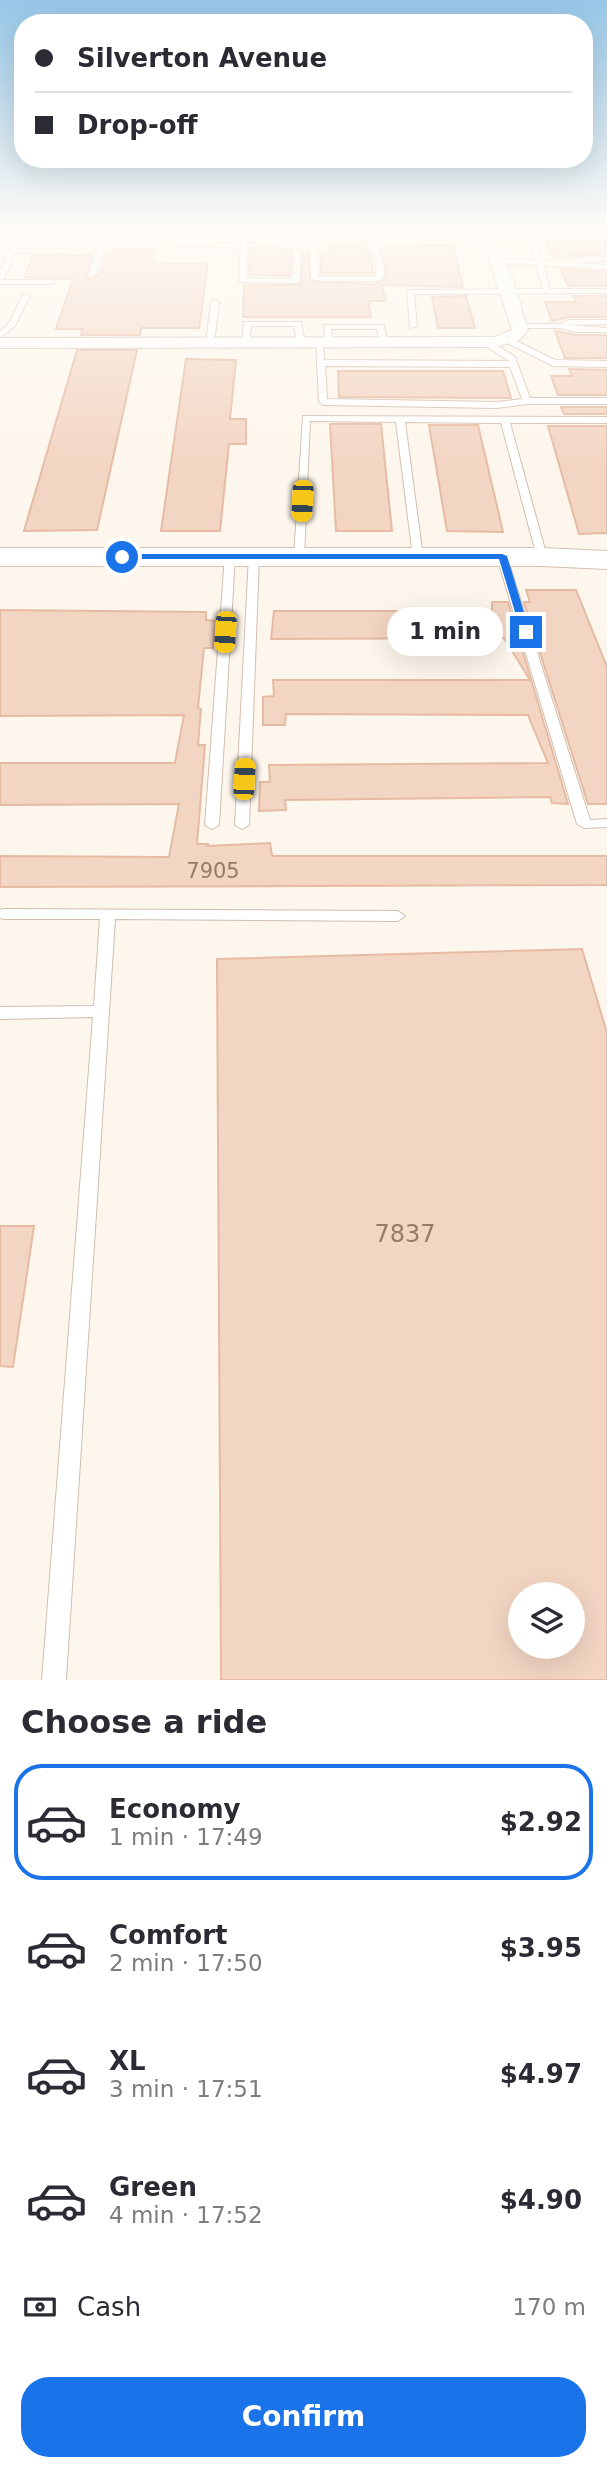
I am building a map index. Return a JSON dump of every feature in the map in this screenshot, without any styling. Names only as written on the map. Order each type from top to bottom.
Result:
[{"type":"street","points":[[0,343],[486,342],[516,337],[520,330],[512,306]]},
{"type":"street","points":[[0,556],[542,556],[607,560]]},
{"type":"lane","points":[[0,336],[12,324],[21,306]]},
{"type":"lane","points":[[210,343],[214,306]]},
{"type":"lane","points":[[411,306],[413,326]]},
{"type":"lane","points":[[561,326],[569,322],[607,322]]},
{"type":"lane","points":[[519,326],[607,330]]},
{"type":"lane","points":[[506,339],[552,363],[607,364]]},
{"type":"lane","points":[[486,342],[512,362],[527,401]]},
{"type":"lane","points":[[324,343],[320,363],[323,402],[497,405],[527,401],[607,401]]},
{"type":"lane","points":[[320,363],[512,362],[535,354]]},
{"type":"lane","points":[[299,556],[306,418],[607,420]]},
{"type":"lane","points":[[400,419],[418,556]]},
{"type":"lane","points":[[505,420],[542,556]]},
{"type":"lane","points":[[242,556],[242,825]]},
{"type":"lane","points":[[212,825],[242,556]]},
{"type":"lane","points":[[502,556],[584,824],[607,823]]},
{"type":"lane","points":[[4,914],[398,916]]},
{"type":"lane","points":[[54,1680],[108,915]]},
{"type":"lane","points":[[0,1013],[102,1011]]},
{"type":"building","points":[[64,306],[202,306],[199,328],[141,328],[140,335],[81,335],[83,329],[56,329]]},
{"type":"building","points":[[243,306],[369,306],[371,317],[243,317]]},
{"type":"building","points":[[434,306],[469,306],[475,328],[438,328]]},
{"type":"building","points":[[547,306],[607,306],[607,317],[569,317],[552,321]]},
{"type":"building","points":[[555,331],[576,335],[607,335],[607,358],[565,358]]},
{"type":"building","points":[[77,350],[137,350],[97,530],[24,531]]},
{"type":"building","points":[[186,359],[236,360],[230,419],[246,419],[246,444],[229,444],[220,531],[161,531]]},
{"type":"building","points":[[569,369],[607,370],[607,395],[558,395],[551,376],[572,376]]},
{"type":"building","points":[[338,371],[503,371],[511,398],[339,397]]},
{"type":"building","points":[[561,407],[607,407],[607,414],[564,414]]},
{"type":"building","points":[[330,424],[381,424],[392,531],[336,531]]},
{"type":"building","points":[[429,425],[478,425],[503,532],[447,531]]},
{"type":"building","points":[[548,426],[607,426],[607,533],[579,534]]},
{"type":"building","points":[[526,590],[576,590],[607,667],[607,804],[588,804],[524,602],[530,602]]},
{"type":"building","points":[[492,602],[508,602],[568,804],[552,803],[550,797],[285,800],[286,810],[259,811],[260,782],[270,782],[269,765],[548,763],[528,715],[286,714],[285,725],[263,725],[263,697],[274,696],[273,680],[530,680],[504,638],[271,639],[274,611],[492,611]]},
{"type":"building","points":[[0,610],[206,612],[206,620],[216,621],[213,648],[204,648],[198,708],[201,709],[198,745],[205,745],[197,844],[208,844],[207,846],[270,843],[272,856],[607,856],[607,885],[0,887],[0,856],[169,857],[179,804],[0,805],[0,763],[175,763],[184,715],[0,716]]},
{"type":"building","points":[[582,949],[607,1033],[607,1680],[221,1680],[217,959]]},
{"type":"building","points":[[0,1226],[34,1226],[13,1367],[0,1366]]},
{"type":"route","points":[[122,557],[502,556],[526,632]]}]
